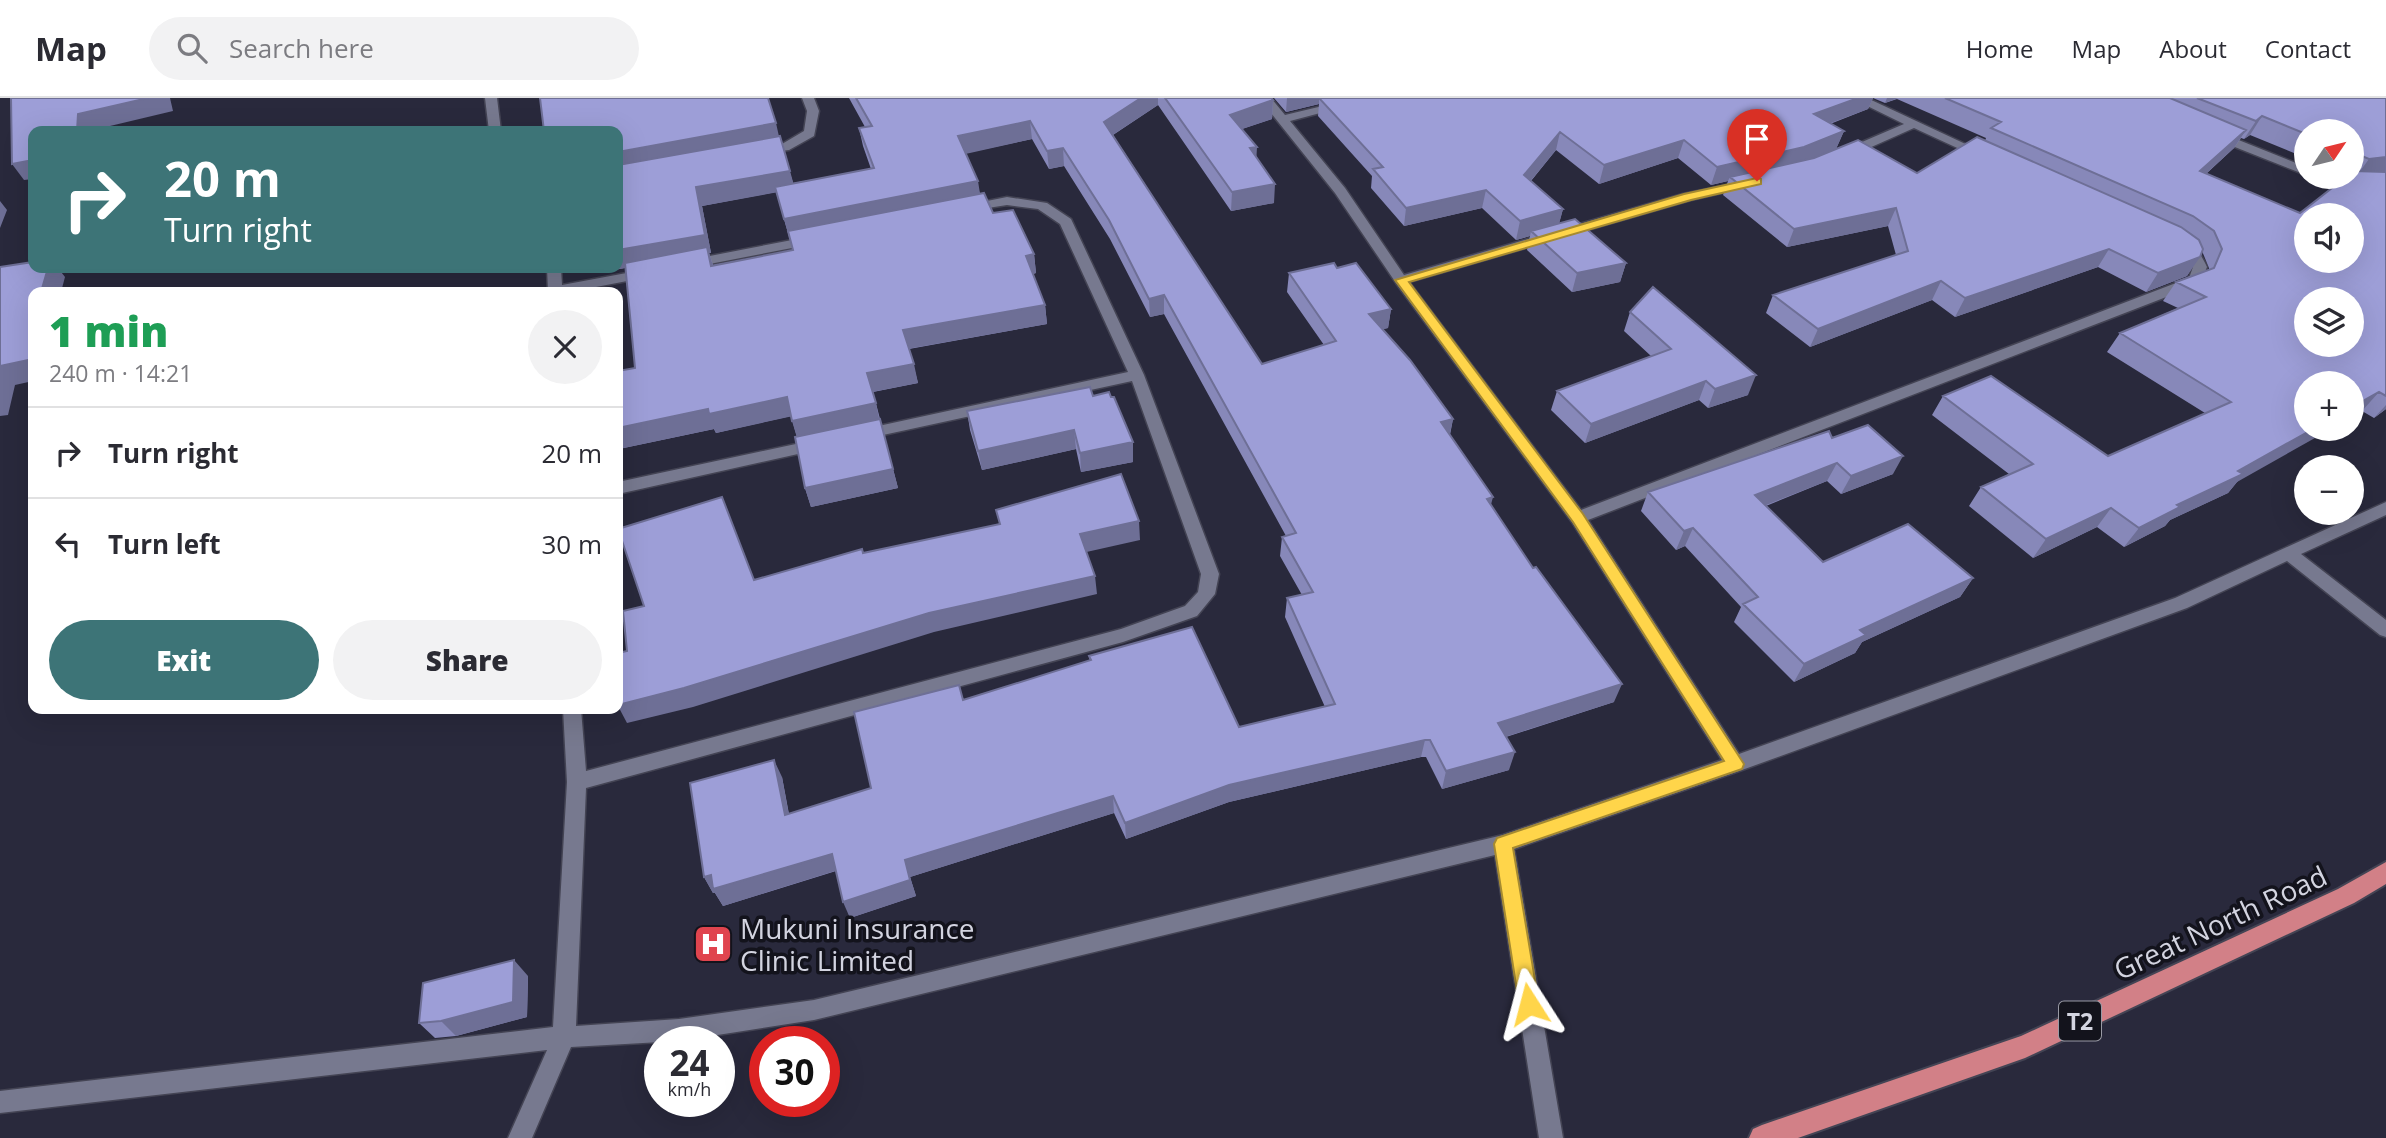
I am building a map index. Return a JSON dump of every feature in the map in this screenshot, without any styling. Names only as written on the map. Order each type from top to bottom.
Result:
[{"type":"highway","name":"Great North Road","points":[[1762,1138],[2025,1046],[2346,896],[2386,872]]},
{"type":"street","points":[[491,98],[494,126]]},
{"type":"street","points":[[746,154],[785,146],[810,133],[813,111],[808,98]]},
{"type":"street","points":[[1265,98],[1340,191],[1401,280],[1578,518],[1735,764]]},
{"type":"street","points":[[1281,119],[1371,98]]},
{"type":"street","points":[[1857,98],[2001,163]]},
{"type":"street","points":[[1827,161],[1914,124]]},
{"type":"street","points":[[2209,132],[2294,166]]},
{"type":"street","points":[[1401,280],[1688,197],[1764,180]]},
{"type":"street","points":[[2364,184],[2379,184],[2386,180]]},
{"type":"street","points":[[577,782],[1123,635],[1191,611],[1206,594],[1210,574],[1137,375],[1066,222],[1042,206],[1007,201],[953,212]]},
{"type":"street","points":[[1578,518],[2195,281],[2200,267],[2194,255],[2163,234]]},
{"type":"street","points":[[579,287],[829,237]]},
{"type":"street","points":[[623,487],[1137,375]]},
{"type":"street","points":[[0,1102],[564,1037],[679,1030],[814,1010],[1503,844],[1735,764],[2180,603],[2386,508]]},
{"type":"street","points":[[2288,553],[2386,630]]},
{"type":"street","points":[[520,1138],[564,1037],[577,782],[572,714]]},
{"type":"street","points":[[1503,844],[1551,1138]]},
{"type":"building","points":[[11,98],[148,98],[78,114],[77,126],[28,126],[28,161],[12,164]]},
{"type":"building","points":[[540,98],[768,98],[776,123],[623,151],[623,126],[543,126]]},
{"type":"building","points":[[856,98],[1141,98],[1104,122],[1262,364],[1336,341],[1289,273],[1334,263],[1337,268],[1356,263],[1391,309],[1369,314],[1410,360],[1453,419],[1441,422],[1493,497],[1487,499],[1533,568],[1536,567],[1622,684],[1498,723],[1515,752],[1446,771],[1430,740],[1425,740],[1229,785],[1125,823],[1113,796],[905,860],[910,880],[843,902],[832,854],[713,889],[711,875],[704,877],[690,783],[774,760],[785,815],[871,788],[854,712],[959,685],[963,700],[1091,660],[1089,656],[1192,627],[1239,727],[1335,704],[1287,598],[1313,592],[1282,537],[1296,533],[1164,295],[1149,299],[1109,220],[1063,148],[1047,151],[1030,121],[958,136],[978,181],[784,219],[775,187],[874,168],[859,128],[872,126]]},
{"type":"building","points":[[1165,98],[1271,98],[1273,100],[1230,115],[1257,147],[1250,148],[1275,184],[1232,192]]},
{"type":"building","points":[[1319,98],[1858,98],[1814,114],[1844,131],[1804,147],[1717,167],[1684,140],[1604,165],[1560,132],[1524,175],[1563,209],[1520,221],[1486,190],[1406,208],[1373,169],[1383,167]]},
{"type":"building","points":[[1945,98],[2170,98],[2246,130],[2200,171],[2294,210],[2294,273],[2364,273],[2364,203],[2313,203],[2331,189],[2364,189],[2364,171],[2386,172],[2386,396],[2379,392],[2364,400],[2364,371],[2294,371],[2294,440],[2238,471],[2243,474],[2177,505],[2180,507],[2139,528],[2111,508],[2046,539],[1981,487],[2033,464],[1943,396],[1991,376],[2108,456],[2231,402],[2120,333],[2206,297],[2176,282],[2214,268],[2222,249],[2214,231],[2193,216],[1991,128],[2001,122]]},
{"type":"building","points":[[2197,98],[2386,98],[2386,157],[2364,157],[2364,119],[2294,119],[2294,129],[2262,116],[2256,121]]},
{"type":"building","points":[[780,136],[790,171],[696,187],[705,235],[623,249],[623,164]]},
{"type":"building","points":[[1977,137],[2181,227],[2199,240],[2203,249],[2200,257],[2158,273],[2109,249],[1965,298],[1941,281],[1818,329],[1773,295],[1908,251],[1896,208],[1794,229],[1730,177],[1814,158],[1858,140],[1917,173]]},
{"type":"building","points":[[984,193],[993,213],[1013,210],[1034,254],[1026,256],[1045,305],[903,330],[914,364],[867,373],[876,403],[792,421],[787,397],[709,414],[708,409],[623,427],[623,370],[635,368],[625,263],[707,247],[711,266],[793,250],[788,231]]},
{"type":"building","points":[[1575,219],[1626,263],[1577,273],[1531,231]]},
{"type":"building","points":[[28,263],[28,273],[47,273],[42,287],[28,287],[28,360],[0,366],[0,267]]},
{"type":"building","points":[[1653,287],[1756,375],[1715,389],[1706,381],[1591,424],[1557,391],[1671,349],[1630,312]]},
{"type":"building","points":[[1090,387],[1093,396],[1109,392],[1111,397],[1114,397],[1133,442],[1080,453],[1074,430],[978,451],[967,411]]},
{"type":"building","points":[[880,419],[893,469],[805,488],[795,437]]},
{"type":"building","points":[[1868,425],[1903,456],[1851,476],[1837,463],[1755,495],[1823,562],[1908,524],[1973,578],[1860,630],[1866,635],[1804,664],[1743,604],[1758,597],[1693,528],[1684,531],[1648,492],[1829,431],[1832,438]]},
{"type":"building","points":[[1121,474],[1139,521],[1080,534],[1095,576],[929,613],[684,688],[623,704],[623,652],[627,651],[623,611],[644,606],[623,544],[623,527],[722,497],[754,580],[862,549],[863,553],[1000,524],[996,510]]},
{"type":"building","points":[[514,960],[513,1002],[441,1021],[419,1023],[423,983]]},
{"type":"place","name":"Mukuni Insurance Clinic Limited","points":[[713,944]]},
{"type":"route","points":[[1529,1004],[1503,844],[1735,764],[1578,518],[1401,280],[1688,197],[1757,181]]}]
